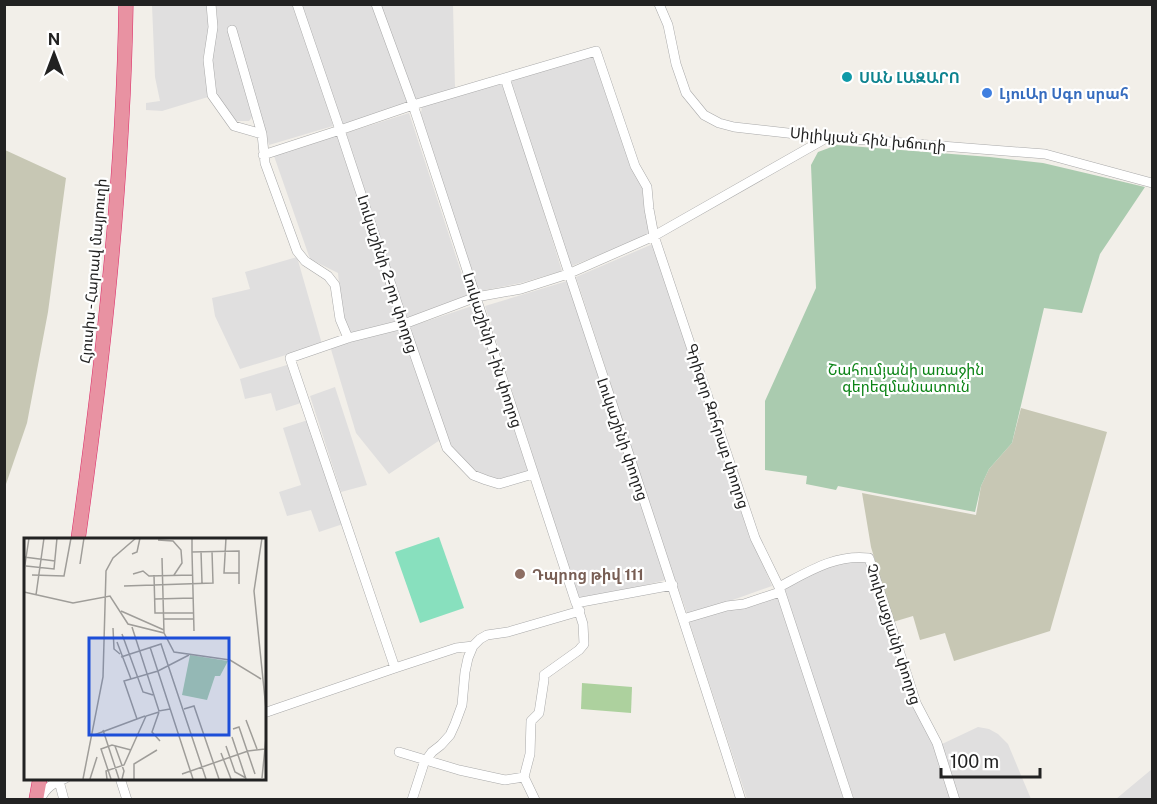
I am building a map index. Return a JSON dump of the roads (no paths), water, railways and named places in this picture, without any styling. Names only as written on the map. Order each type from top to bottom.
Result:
[{"type":"highway","name":"Հյուսիս - Հարավ մայրուղի","points":[[78,538],[100,377],[112,260],[119,177],[126,4]]},
{"type":"highway","name":"Հյուսիս - Հարավ մայրուղի","points":[[86,538],[107,385],[122,242],[135,4]]},
{"type":"highway","points":[[27,800],[32,780]]},
{"type":"highway","points":[[38,800],[40,780]]},
{"type":"street","points":[[211,4],[213,27],[208,60],[212,95],[234,126],[261,134]]},
{"type":"street","name":"Լուկաշինի 2-րդ փողոց","points":[[297,4],[447,448],[473,475],[499,484],[533,474]]},
{"type":"street","name":"Լուկաշինի 1-ին փողոց","points":[[376,4],[413,105],[584,624],[584,644],[544,675],[539,713],[531,721],[530,754],[524,777]]},
{"type":"street","name":"Սիլիկյան հին խճուղի","points":[[659,4],[668,25],[676,64],[686,93],[704,115],[719,123],[734,127],[828,137],[1045,154],[1152,183]]},
{"type":"street","points":[[232,30],[261,134],[263,154],[297,251],[305,261],[328,276],[335,285],[340,319],[348,338]]},
{"type":"street","name":"Գրիգոր Զոհրաբ փողոց","points":[[505,78],[596,51],[635,166],[647,187],[654,236],[755,538],[780,589],[849,800]]},
{"type":"street","points":[[263,154],[413,105],[505,78]]},
{"type":"street","name":"Լուկաշինի փողոց","points":[[505,78],[568,274],[673,585],[741,800]]},
{"type":"street","points":[[395,668],[290,358],[348,338],[404,324],[476,297],[521,289],[568,274],[654,236],[828,137]]},
{"type":"street","name":"Չուխաջյանի փողոց","points":[[683,619],[727,606],[744,604],[780,589],[823,564],[855,556],[869,558],[916,704],[937,743],[955,800]]},
{"type":"street","points":[[412,800],[426,761],[450,735],[455,724],[462,705],[468,658],[473,646],[480,639],[487,635],[508,632],[578,607],[673,585]]},
{"type":"street","points":[[266,712],[456,648],[473,646]]},
{"type":"street","points":[[399,752],[459,770],[506,780],[524,777],[535,800]]},
{"type":"street","points":[[38,800],[44,791],[58,780],[64,800]]},
{"type":"street","points":[[121,780],[127,800]]},
{"type":"place","name":"ՍԱՆ ԼԱԶԱՐՈ","points":[[847,77]]},
{"type":"place","name":"ԼյուԱր Սգո սրահ","points":[[987,93]]},
{"type":"place","name":"Դպրոց թիվ 111","points":[[520,574]]},
{"type":"park label","name":"Շահումյանի առաջին գերեզմանատուն","points":[[906,378]]}]
